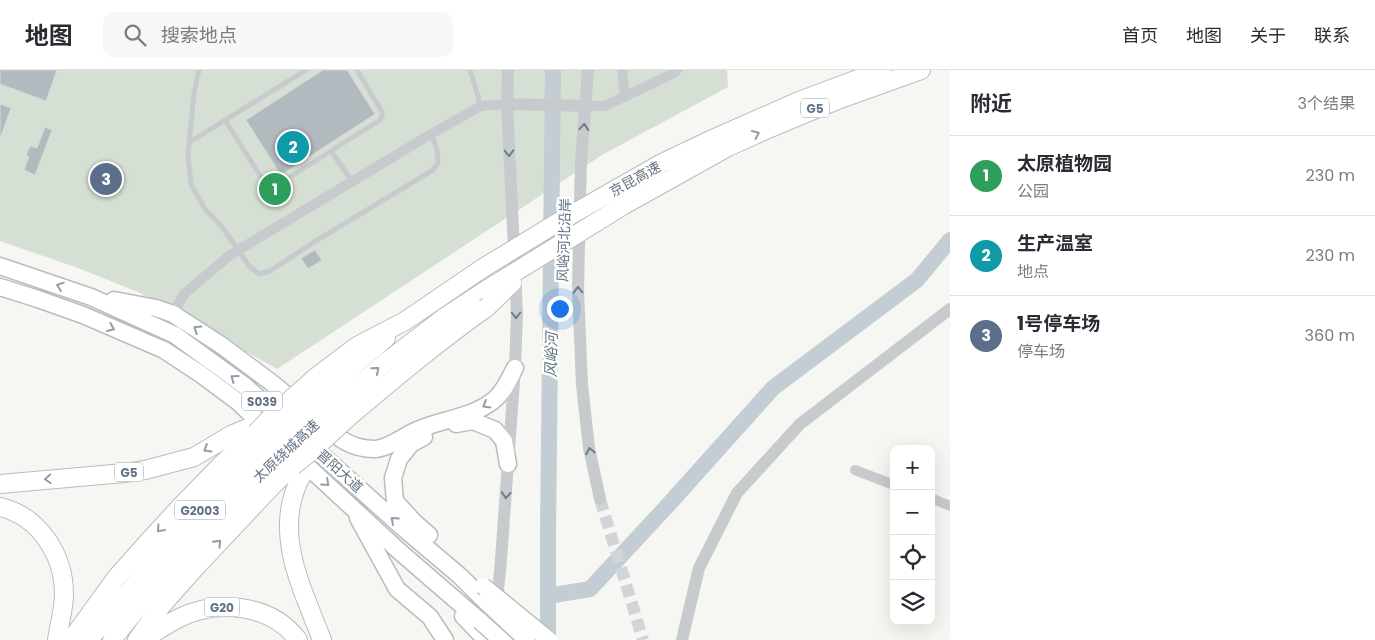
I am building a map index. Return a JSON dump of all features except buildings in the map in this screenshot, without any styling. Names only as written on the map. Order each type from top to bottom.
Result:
[{"type":"highway","name":"京昆高速","points":[[405,322],[483,268],[662,163],[799,101],[882,70]]},
{"type":"highway","name":"京昆高速","points":[[538,258],[624,205],[728,147],[840,99],[921,70]]},
{"type":"highway","name":"太原绕城高速","points":[[112,640],[164,577],[237,497],[292,466],[385,363],[445,317],[538,258]]},
{"type":"highway","name":"G5","points":[[137,640],[162,605],[195,568],[292,466],[313,450],[345,409],[411,365],[486,308],[538,258]]},
{"type":"highway","name":"晋阳大道","points":[[0,266],[91,297],[175,335],[244,386],[394,520],[483,593],[527,640]]},
{"type":"highway","name":"晋阳大道","points":[[0,287],[82,315],[164,350],[199,373],[237,402],[351,505],[427,575],[476,624],[501,640]]},
{"type":"highway","points":[[91,297],[156,308],[172,314],[228,350],[272,383],[341,440],[355,446],[375,449],[394,443],[410,433],[434,424],[470,414],[486,406],[496,398],[504,389],[516,368]]},
{"type":"highway","name":"太原绕城高速","points":[[89,640],[151,565],[225,484],[258,434],[321,383],[405,322]]},
{"type":"highway","name":"G5","points":[[0,484],[124,473],[145,470],[194,457],[231,434],[258,434],[271,417],[321,383]]},
{"type":"highway","points":[[508,464],[504,441],[495,430],[473,422],[454,425],[411,444],[399,459],[393,478],[395,501],[414,522],[460,562],[483,593],[549,640]]},
{"type":"highway","points":[[70,640],[116,578],[182,504],[221,465],[258,434]]},
{"type":"highway","points":[[292,466],[298,483],[289,520],[289,540],[292,559],[322,640]]},
{"type":"highway","points":[[351,505],[397,589],[430,617],[445,640]]},
{"type":"highway","points":[[0,507],[22,515],[36,525],[47,539],[55,554],[62,576],[64,594],[56,640]]},
{"type":"highway","name":"G20","points":[[143,640],[180,618],[204,609],[230,606],[255,610],[274,619],[292,632],[298,640]]},
{"type":"highway","name":"S039","points":[[476,624],[486,640]]},
{"type":"street","points":[[492,640],[500,572],[516,368],[517,313],[511,104],[508,70]]},
{"type":"street","name":"风峪河北沿岸","points":[[588,70],[580,105],[582,160],[578,289],[582,385],[589,448],[600,499]]},
{"type":"street","points":[[622,70],[625,97]]},
{"type":"street","points":[[172,314],[184,294],[230,255],[481,106],[511,104],[605,106],[677,70]]},
{"type":"street","points":[[682,640],[699,568],[737,494],[800,424],[950,309]]},
{"type":"street","points":[[855,470],[890,483]]},
{"type":"street","points":[[935,500],[950,506]]},
{"type":"lane","points":[[198,70],[188,155],[191,184],[205,209],[223,228],[249,266],[259,274],[270,271],[314,242],[434,170],[438,163],[437,149],[431,134]]},
{"type":"lane","points":[[190,142],[306,70]]},
{"type":"lane","points":[[225,120],[264,182],[270,185],[279,184],[380,120],[382,112],[358,70]]},
{"type":"lane","points":[[470,70],[481,106]]},
{"type":"lane","points":[[331,151],[352,182]]},
{"type":"shaded area","points":[[0,70],[727,70],[728,87],[602,155],[277,369],[138,292],[78,268],[0,241]]},
{"type":"waterway","name":"风峪河","points":[[548,640],[553,70]]},
{"type":"waterway","points":[[548,596],[590,589],[773,388],[917,280],[950,240]]},
{"type":"tunnel","points":[[600,499],[643,640]]},
{"type":"place","name":"生产温室","points":[[293,147]]},
{"type":"place","name":"1号停车场","points":[[106,179]]},
{"type":"place","name":"太原植物园","points":[[275,189]]}]
